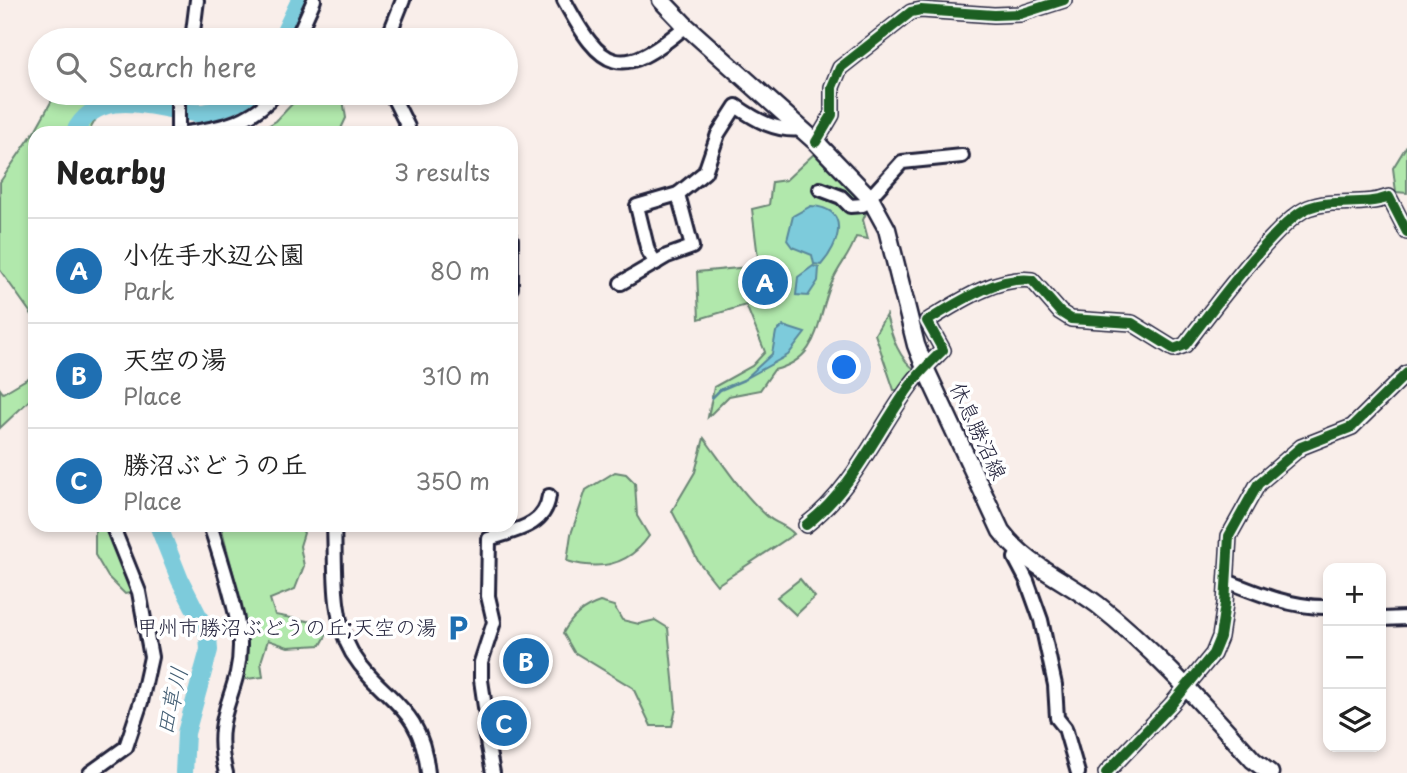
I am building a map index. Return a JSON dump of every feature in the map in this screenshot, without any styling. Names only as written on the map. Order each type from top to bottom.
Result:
[{"type":"main road","name":"休息勝沼線","points":[[661,0],[686,26],[816,142],[870,198],[887,229],[916,345],[925,368],[1001,531],[1018,552],[1097,605],[1161,661],[1253,760],[1270,773]]},
{"type":"street","points":[[194,28],[197,0]]},
{"type":"street","points":[[301,28],[314,0]]},
{"type":"street","points":[[392,28],[403,0]]},
{"type":"street","points":[[564,0],[587,43],[597,53],[612,60],[634,60],[643,56],[686,26]]},
{"type":"street","points":[[816,142],[831,115],[832,87],[840,68],[911,12],[921,10],[1020,14],[1064,0]]},
{"type":"street","points":[[177,105],[178,126]]},
{"type":"street","points":[[226,126],[267,105]]},
{"type":"street","points":[[397,105],[408,126]]},
{"type":"street","points":[[656,263],[648,251],[637,206],[678,194],[705,172],[718,134],[736,106],[757,121],[788,130],[802,129]]},
{"type":"street","points":[[820,189],[841,197],[850,206],[863,205],[902,162],[962,156]]},
{"type":"street","points":[[621,283],[692,247],[678,194]]},
{"type":"street","points":[[806,524],[821,513],[850,480],[892,412],[925,368],[943,350],[927,321],[960,301],[1016,278],[1032,279],[1060,312],[1071,319],[1132,323],[1174,349],[1185,345],[1233,283],[1291,218],[1309,208],[1372,204],[1389,197],[1407,232]]},
{"type":"street","points":[[1106,773],[1209,660],[1220,636],[1229,536],[1258,484],[1301,447],[1352,427],[1407,373]]},
{"type":"street","points":[[518,529],[538,522],[548,511],[550,496]]},
{"type":"street","points":[[90,773],[126,747],[145,688],[151,657],[139,592],[115,532]]},
{"type":"street","points":[[212,532],[241,644],[221,725],[222,756],[226,773]]},
{"type":"street","points":[[334,532],[338,599],[344,634],[360,663],[407,712],[422,743],[428,773]]},
{"type":"street","points":[[493,773],[481,680],[481,662],[494,622],[488,596],[489,539],[509,532]]},
{"type":"street","points":[[1018,552],[1014,558],[1027,581],[1045,634],[1055,685],[1057,718],[1065,728],[1078,773]]},
{"type":"street","points":[[1227,581],[1267,597],[1311,607],[1323,607]]},
{"type":"street","points":[[1386,619],[1407,618]]},
{"type":"green space","points":[[49,105],[110,105],[92,126],[38,126]]},
{"type":"green space","points":[[291,105],[344,105],[346,118],[342,126],[268,126]]},
{"type":"green space","points":[[28,141],[28,309],[0,270],[0,182]]},
{"type":"green space","points":[[1407,145],[1407,193],[1396,192],[1393,168]]},
{"type":"green space","points":[[816,152],[868,208],[863,220],[868,239],[856,237],[833,280],[815,335],[801,356],[774,370],[760,390],[729,396],[708,417],[714,387],[752,366],[765,352],[746,305],[699,319],[697,272],[759,266],[752,209],[769,205],[772,182],[786,180]]},
{"type":"green space","points":[[886,315],[900,354],[917,371],[903,390],[894,390],[875,334]]},
{"type":"green space","points":[[28,378],[28,402],[0,428],[0,389],[3,393]]},
{"type":"green space","points":[[704,438],[749,498],[770,519],[794,534],[717,585],[698,561],[672,511],[695,472]]},
{"type":"green space","points":[[615,472],[626,474],[635,483],[637,516],[649,536],[632,554],[613,563],[591,565],[567,561],[571,534],[586,490]]},
{"type":"green space","points":[[95,532],[111,532],[134,592],[125,594],[108,577],[95,555]]},
{"type":"green space","points":[[223,532],[303,532],[300,546],[304,566],[295,589],[270,599],[275,615],[318,623],[327,634],[321,645],[288,647],[268,640],[261,662],[263,677],[246,679],[241,673],[244,655],[243,618]]},
{"type":"green space","points":[[800,579],[815,597],[796,615],[777,597]]},
{"type":"green space","points":[[600,602],[614,606],[622,620],[639,624],[655,620],[668,628],[676,709],[672,726],[651,726],[633,688],[574,652],[563,633],[578,614]]},
{"type":"water","points":[[811,206],[824,208],[837,220],[837,238],[821,265],[814,264],[812,255],[792,247],[787,240],[793,216]]},
{"type":"water","points":[[813,266],[819,268],[818,281],[808,296],[796,295],[798,277]]},
{"type":"water","points":[[783,326],[805,333],[788,355],[745,379],[772,354],[776,332]]},
{"type":"waterway","name":"田草川","points":[[287,28],[300,0]]},
{"type":"waterway","name":"田草川","points":[[79,126],[85,117],[99,108],[110,105]]},
{"type":"waterway","name":"田草川","points":[[148,105],[197,113],[228,105]]},
{"type":"waterway","points":[[712,398],[720,390],[746,379]]},
{"type":"waterway","name":"田草川","points":[[161,532],[180,580],[208,635],[209,650],[186,733],[184,773]]},
{"type":"cycle path","points":[[816,142],[832,115],[832,87],[840,68],[911,12],[921,10],[1020,14],[1064,0]]},
{"type":"cycle path","points":[[806,525],[823,511],[851,478],[910,386],[943,350],[927,321],[977,292],[1005,282],[1032,280],[1060,312],[1071,319],[1132,323],[1174,349],[1185,345],[1279,230],[1308,208],[1328,203],[1369,202],[1389,197],[1407,232]]},
{"type":"cycle path","points":[[1106,773],[1171,705],[1213,654],[1220,637],[1225,604],[1229,536],[1258,484],[1301,447],[1352,427],[1407,373]]},
{"type":"place","name":"小佐手水辺公園","points":[[765,282]]},
{"type":"place","name":"甲州市勝沼ぶどうの丘;天空の湯","points":[[458,628]]},
{"type":"place","name":"天空の湯","points":[[526,661]]},
{"type":"place","name":"勝沼ぶどうの丘","points":[[504,723]]}]
